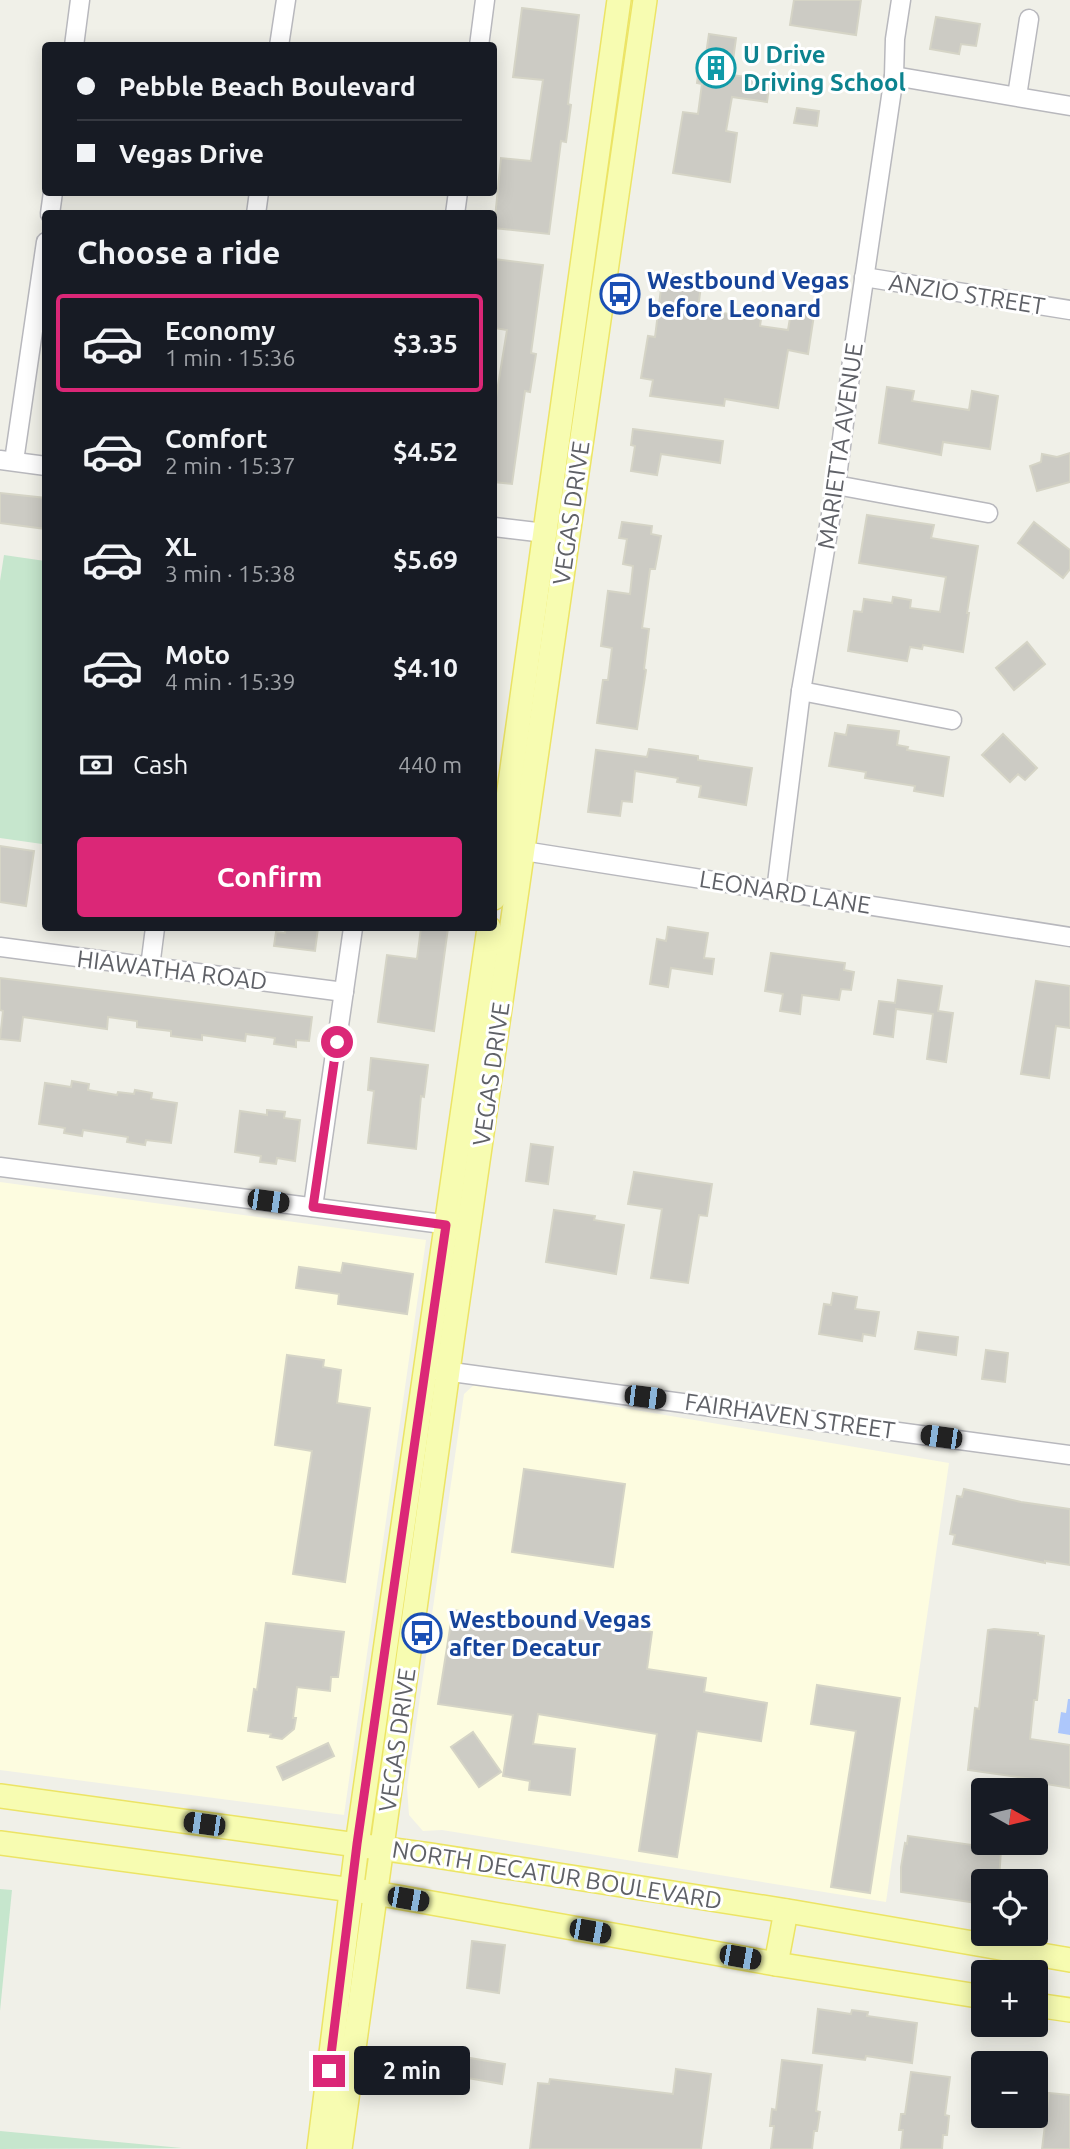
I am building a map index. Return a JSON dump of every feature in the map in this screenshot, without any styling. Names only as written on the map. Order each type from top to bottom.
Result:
[{"type":"main road","name":"VEGAS DRIVE","points":[[340,2149],[381,1848],[412,1550],[567,459],[566,387],[619,0]]},
{"type":"main road","name":"VEGAS DRIVE","points":[[497,890],[512,849],[545,534],[589,390],[645,0]]},
{"type":"main road","points":[[566,387],[589,390]]},
{"type":"main road","name":"VEGAS DRIVE","points":[[458,1226],[489,931]]},
{"type":"main road","name":"VEGAS DRIVE","points":[[319,2149],[357,1844],[412,1550]]},
{"type":"main road","name":"NORTH DECATUR BOULEVARD","points":[[0,1796],[357,1844],[786,1911],[1070,1960]]},
{"type":"main road","name":"NORTH DECATUR BOULEVARD","points":[[0,1843],[375,1893],[776,1964],[971,1995]]},
{"type":"main road","points":[[776,1964],[786,1911]]},
{"type":"main road","points":[[1048,2007],[1070,2010]]},
{"type":"street","points":[[75,42],[80,0]]},
{"type":"street","points":[[280,42],[286,0]]},
{"type":"street","points":[[480,42],[485,0]]},
{"type":"street","name":"MARIETTA AVENUE","points":[[776,891],[801,691],[836,485],[894,76],[895,39],[901,0]]},
{"type":"street","points":[[1017,96],[1029,19]]},
{"type":"street","points":[[894,76],[1070,106]]},
{"type":"street","points":[[42,264],[7,461],[42,465]]},
{"type":"street","name":"ANZIO STREET","points":[[864,277],[1070,310]]},
{"type":"street","points":[[836,485],[988,513]]},
{"type":"street","points":[[497,527],[545,534]]},
{"type":"street","points":[[801,691],[952,720]]},
{"type":"street","name":"LEONARD LANE","points":[[512,849],[1070,937]]},
{"type":"street","points":[[150,967],[155,931]]},
{"type":"street","points":[[313,1207],[353,931]]},
{"type":"street","name":"HIAWATHA ROAD","points":[[0,947],[344,992]]},
{"type":"street","points":[[0,1167],[458,1226]]},
{"type":"street","name":"FAIRHAVEN STREET","points":[[438,1370],[1070,1454]]},
{"type":"shaded area","points":[[4,555],[42,561],[42,844],[0,838],[0,581]]},
{"type":"shaded area","points":[[0,1182],[426,1240],[344,1815],[0,1770]]},
{"type":"shaded area","points":[[476,1383],[949,1463],[886,1902],[442,1830],[423,1831],[409,1815],[407,1787],[464,1394]]},
{"type":"shaded area","points":[[0,1889],[12,1890],[0,2011]]},
{"type":"shaded area","points":[[0,2131],[182,2148],[0,2149]]},
{"type":"water","points":[[1068,1699],[1070,1735],[1058,1733],[1061,1712],[1066,1713]]},
{"type":"building","points":[[794,0],[861,0],[856,35],[790,25]]},
{"type":"building","points":[[522,8],[579,15],[566,142],[561,141],[549,234],[497,228],[496,210],[501,158],[531,161],[543,80],[513,77]]},
{"type":"building","points":[[936,17],[980,24],[976,46],[961,44],[959,54],[930,49]]},
{"type":"building","points":[[709,34],[736,38],[731,75],[770,80],[767,102],[732,97],[726,131],[737,133],[730,182],[673,173],[683,112],[698,114],[702,84],[697,83],[700,60],[705,61]]},
{"type":"building","points":[[797,108],[819,111],[817,126],[794,123]]},
{"type":"building","points":[[497,259],[543,265],[531,353],[536,354],[530,392],[525,391],[512,484],[497,482],[497,392],[507,330],[497,328]]},
{"type":"building","points":[[663,273],[702,278],[698,309],[761,319],[760,326],[788,330],[791,312],[814,315],[808,354],[788,350],[778,408],[725,399],[724,406],[650,396],[653,380],[641,378],[648,336],[655,337]]},
{"type":"building","points":[[887,387],[914,391],[912,401],[969,410],[972,391],[998,396],[990,449],[943,442],[941,455],[879,443]]},
{"type":"building","points":[[633,429],[723,441],[720,463],[661,454],[657,475],[631,471],[635,446],[631,445]]},
{"type":"building","points":[[1070,453],[1070,482],[1037,491],[1030,466],[1041,462],[1042,454],[1057,457]]},
{"type":"building","points":[[0,493],[42,498],[42,528],[0,523]]},
{"type":"building","points":[[867,515],[934,525],[931,538],[978,546],[963,652],[923,645],[922,649],[910,647],[907,661],[848,651],[854,611],[862,612],[864,599],[892,603],[893,597],[911,600],[910,608],[940,612],[946,577],[859,563]]},
{"type":"building","points":[[622,522],[652,526],[651,534],[661,536],[655,569],[650,569],[642,628],[649,629],[637,729],[597,723],[603,680],[608,680],[612,648],[601,646],[608,591],[630,594],[633,566],[623,564],[627,539],[619,538]]},
{"type":"building","points":[[1034,522],[1070,550],[1070,569],[1063,578],[1018,543]]},
{"type":"building","points":[[1027,642],[1045,664],[1014,690],[996,668]]},
{"type":"building","points":[[848,725],[899,731],[897,745],[908,747],[907,750],[949,757],[943,796],[914,791],[915,786],[865,778],[866,772],[829,766],[835,733],[846,735]]},
{"type":"building","points":[[1003,734],[1037,768],[1025,780],[1018,774],[1010,782],[982,755]]},
{"type":"building","points":[[649,749],[752,768],[746,805],[699,797],[701,786],[677,782],[678,778],[635,771],[632,802],[622,801],[620,816],[588,812],[596,750],[647,757]]},
{"type":"building","points":[[0,846],[34,851],[26,906],[0,902]]},
{"type":"building","points":[[668,927],[708,933],[704,958],[714,959],[712,974],[671,968],[668,987],[650,984],[657,939],[666,941]]},
{"type":"building","points":[[318,931],[315,951],[274,946],[276,932]]},
{"type":"building","points":[[421,931],[448,931],[434,1031],[378,1022],[387,955],[417,959]]},
{"type":"building","points":[[771,953],[845,963],[844,970],[854,972],[851,990],[841,989],[839,1000],[802,995],[800,1014],[780,1011],[783,994],[765,991]]},
{"type":"building","points":[[0,978],[312,1017],[309,1041],[296,1040],[296,1047],[274,1044],[275,1038],[246,1034],[245,1041],[202,1035],[202,1040],[171,1036],[171,1031],[137,1027],[137,1021],[108,1017],[107,1029],[23,1017],[20,1041],[0,1039],[3,1011],[0,1010]]},
{"type":"building","points":[[898,980],[942,986],[938,1011],[953,1013],[946,1062],[927,1059],[933,1014],[896,1009],[893,1037],[874,1034],[879,1001],[895,1003]]},
{"type":"building","points":[[1036,981],[1070,986],[1070,1028],[1056,1026],[1049,1078],[1021,1074]]},
{"type":"building","points":[[371,1058],[428,1065],[424,1097],[421,1096],[416,1149],[368,1143],[374,1091],[368,1090]]},
{"type":"building","points":[[72,1081],[89,1084],[88,1090],[117,1095],[118,1092],[134,1094],[135,1090],[152,1093],[151,1099],[177,1103],[171,1143],[146,1140],[145,1145],[127,1142],[128,1137],[83,1130],[82,1136],[64,1133],[65,1128],[39,1124],[45,1083],[71,1087]]},
{"type":"building","points":[[267,1110],[285,1112],[284,1118],[300,1120],[295,1161],[277,1158],[276,1164],[260,1162],[261,1156],[235,1152],[240,1111],[267,1115]]},
{"type":"building","points":[[531,1144],[553,1147],[548,1184],[526,1181]]},
{"type":"building","points":[[634,1172],[712,1184],[707,1216],[699,1215],[688,1283],[651,1278],[662,1209],[628,1204]]},
{"type":"building","points":[[554,1210],[595,1216],[594,1220],[624,1225],[616,1274],[546,1262]]},
{"type":"building","points":[[343,1263],[413,1274],[407,1314],[338,1304],[339,1294],[296,1288],[299,1267],[341,1273]]},
{"type":"building","points":[[833,1293],[857,1297],[855,1309],[879,1312],[875,1336],[863,1334],[862,1341],[819,1334],[824,1304],[831,1305]]},
{"type":"building","points":[[918,1332],[958,1337],[956,1355],[915,1349]]},
{"type":"building","points":[[986,1350],[1008,1353],[1005,1382],[982,1379]]},
{"type":"building","points":[[287,1355],[324,1360],[323,1367],[341,1370],[337,1403],[370,1408],[345,1582],[293,1574],[312,1451],[275,1445]]},
{"type":"building","points":[[524,1469],[625,1484],[613,1567],[512,1552]]},
{"type":"building","points":[[964,1489],[1021,1502],[1070,1509],[1070,1565],[1045,1563],[953,1544],[955,1535],[950,1534],[957,1496],[962,1497]]},
{"type":"building","points":[[453,1610],[535,1623],[537,1613],[652,1632],[647,1669],[706,1678],[704,1692],[767,1703],[761,1741],[697,1731],[677,1857],[639,1851],[657,1734],[538,1714],[533,1744],[575,1749],[570,1795],[529,1790],[530,1781],[503,1776],[513,1715],[438,1704]]},
{"type":"building","points":[[266,1623],[344,1632],[338,1677],[331,1677],[330,1691],[297,1687],[294,1729],[282,1739],[270,1737],[271,1734],[248,1731],[254,1689],[257,1690]]},
{"type":"building","points":[[988,1630],[1038,1633],[1044,1636],[1030,1739],[1070,1745],[1070,1788],[1048,1784],[1048,1778],[1026,1778],[968,1770],[975,1708],[979,1709]]},
{"type":"building","points":[[817,1685],[900,1698],[870,1893],[831,1887],[856,1731],[811,1724]]},
{"type":"building","points":[[473,1732],[501,1772],[479,1787],[451,1747]]},
{"type":"building","points":[[328,1743],[334,1756],[283,1780],[277,1767]]},
{"type":"building","points":[[908,1836],[971,1845],[971,1855],[1001,1855],[1000,1869],[971,1869],[971,1902],[901,1892],[901,1867],[905,1843],[907,1844]]},
{"type":"building","points":[[472,1941],[505,1945],[499,1993],[467,1988]]},
{"type":"building","points":[[818,2009],[851,2014],[852,2010],[868,2012],[867,2016],[917,2023],[912,2063],[866,2056],[865,2060],[813,2053]]},
{"type":"building","points":[[459,2056],[505,2064],[502,2084],[456,2076]]},
{"type":"building","points":[[782,2060],[822,2065],[816,2111],[820,2112],[812,2149],[771,2149],[774,2126],[770,2126],[772,2109],[776,2110]]},
{"type":"building","points":[[676,2069],[711,2074],[701,2149],[530,2149],[538,2083],[549,2084],[550,2079],[673,2094]]},
{"type":"building","points":[[911,2072],[950,2077],[945,2115],[949,2116],[947,2135],[943,2135],[942,2149],[901,2149],[901,2114],[905,2114]]},
{"type":"building","points":[[1049,2093],[1070,2095],[1070,2149],[1042,2149],[1045,2128],[1048,2128]]},
{"type":"place","name":"U Drive Driving School","points":[[716,68]]},
{"type":"place","name":"Westbound Vegas before Leonard","points":[[620,294]]},
{"type":"place","name":"Westbound Vegas after Decatur","points":[[422,1633]]},
{"type":"route","points":[[329,2071],[357,1844],[446,1225],[313,1207],[337,1042]]}]
